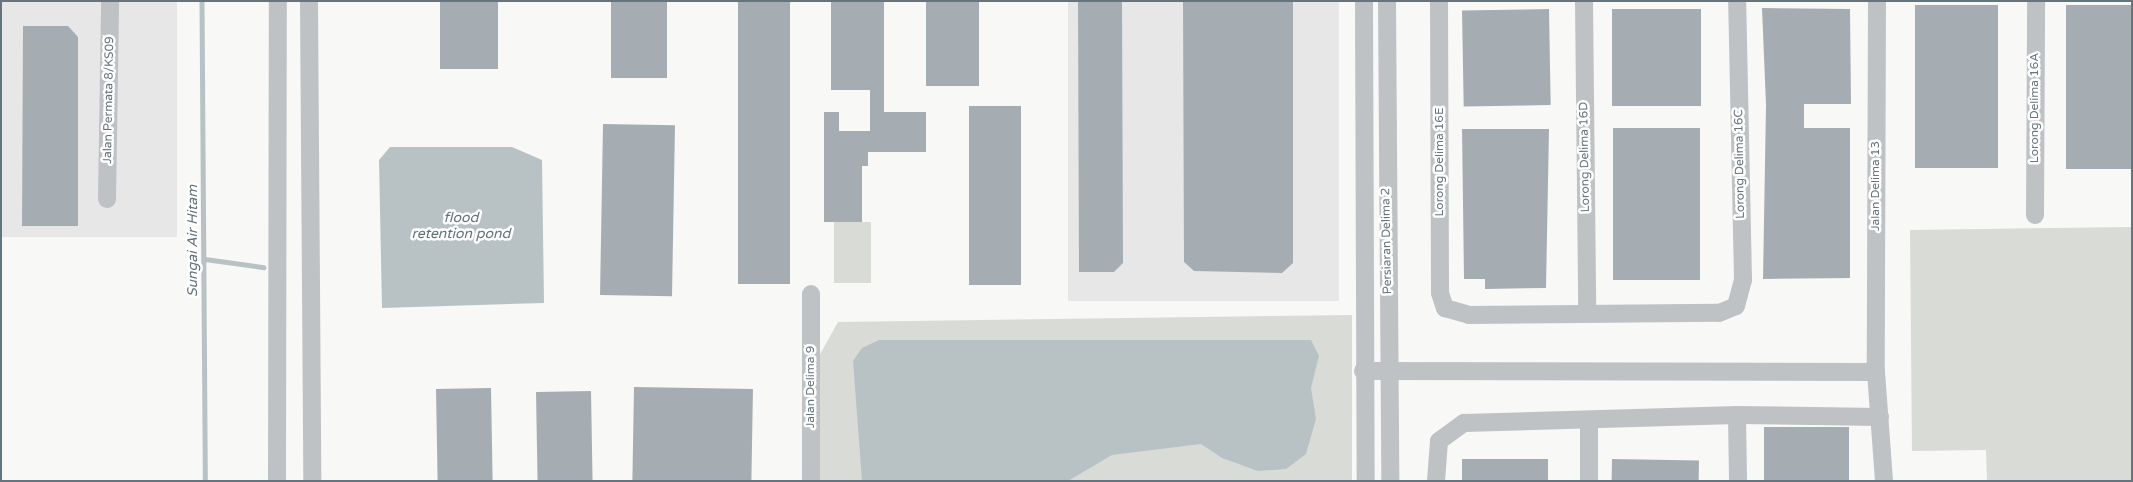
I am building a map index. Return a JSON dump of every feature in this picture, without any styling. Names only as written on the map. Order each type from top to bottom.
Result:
[{"type":"street","name":"Jalan Permata 8/KS09","points":[[107,200],[110,1]]},
{"type":"street","points":[[277,481],[278,1]]},
{"type":"street","points":[[309,1],[312,481]]},
{"type":"street","name":"Persiaran Delima 2","points":[[1364,1],[1363,371],[1366,481]]},
{"type":"street","name":"Persiaran Delima 2","points":[[1387,1],[1390,481]]},
{"type":"street","name":"Lorong Delima 16E","points":[[1439,1],[1440,293],[1445,308],[1456,314],[1587,312]]},
{"type":"street","name":"Lorong Delima 16D","points":[[1584,1],[1587,312]]},
{"type":"street","name":"Lorong Delima 16C","points":[[1587,312],[1719,313],[1736,306],[1742,290],[1737,1]]},
{"type":"street","name":"Jalan Delima 13","points":[[1877,1],[1876,372],[1880,416]]},
{"type":"street","name":"Lorong Delima 16A","points":[[2035,215],[2036,1]]},
{"type":"street","name":"Jalan Delima 9","points":[[811,294],[811,481]]},
{"type":"street","points":[[1363,371],[1876,372]]},
{"type":"street","points":[[1738,415],[1738,481]]},
{"type":"street","points":[[1436,481],[1439,441],[1464,423],[1738,415],[1880,416],[1884,481]]},
{"type":"street","points":[[1589,420],[1589,481]]},
{"type":"shaded area","points":[[1,1],[177,1],[177,237],[1,237]]},
{"type":"shaded area","points":[[1068,1],[1339,1],[1339,301],[1068,301]]},
{"type":"shaded area","points":[[834,222],[871,222],[871,283],[834,283]]},
{"type":"shaded area","points":[[2132,227],[2132,481],[1987,481],[1986,450],[1912,451],[1910,230]]},
{"type":"shaded area","points":[[1352,315],[1352,481],[815,481],[814,365],[838,322]]},
{"type":"water","name":"flood retention pond","points":[[390,147],[512,147],[542,160],[544,303],[382,308],[379,160]]},
{"type":"water","points":[[879,340],[1311,340],[1319,356],[1311,388],[1316,419],[1306,454],[1286,469],[1258,471],[1222,458],[1201,444],[1112,455],[1068,481],[862,481],[853,361],[862,348]]},
{"type":"building","points":[[440,1],[498,1],[498,69],[440,69]]},
{"type":"building","points":[[611,1],[667,1],[667,78],[611,78]]},
{"type":"building","points":[[738,1],[790,1],[790,284],[738,284]]},
{"type":"building","points":[[831,1],[884,1],[884,112],[926,112],[926,152],[868,152],[868,166],[862,166],[862,222],[824,222],[824,112],[839,112],[839,131],[870,131],[870,90],[831,90]]},
{"type":"building","points":[[926,1],[979,1],[979,86],[926,86]]},
{"type":"building","points":[[1078,1],[1122,1],[1123,263],[1114,272],[1079,272]]},
{"type":"building","points":[[1183,1],[1293,1],[1293,263],[1282,273],[1194,271],[1184,262]]},
{"type":"building","points":[[1915,5],[1998,5],[1998,168],[1915,168]]},
{"type":"building","points":[[2066,5],[2132,5],[2132,169],[2066,169]]},
{"type":"building","points":[[1762,8],[1850,9],[1851,104],[1804,104],[1804,128],[1850,128],[1850,278],[1763,279],[1766,105]]},
{"type":"building","points":[[1549,9],[1551,105],[1464,107],[1462,11]]},
{"type":"building","points":[[1612,9],[1701,9],[1701,106],[1612,106]]},
{"type":"building","points":[[23,26],[68,26],[78,37],[78,226],[22,226]]},
{"type":"building","points":[[969,106],[1021,106],[1021,285],[969,285]]},
{"type":"building","points":[[603,124],[675,125],[672,296],[600,295]]},
{"type":"building","points":[[1613,128],[1700,128],[1700,280],[1613,280]]},
{"type":"building","points":[[1462,129],[1549,129],[1546,288],[1485,289],[1485,279],[1464,279]]},
{"type":"building","points":[[634,387],[753,389],[751,481],[632,481]]},
{"type":"building","points":[[491,388],[493,481],[438,481],[436,389]]},
{"type":"building","points":[[591,391],[593,481],[538,481],[536,392]]},
{"type":"building","points":[[1764,427],[1849,427],[1849,481],[1764,481]]},
{"type":"building","points":[[1462,459],[1548,459],[1548,481],[1462,481]]},
{"type":"building","points":[[1612,459],[1699,461],[1699,481],[1612,481]]},
{"type":"waterway","name":"Sungai Air Hitam","points":[[202,1],[205,481]]},
{"type":"waterway","points":[[205,259],[263,267]]}]
